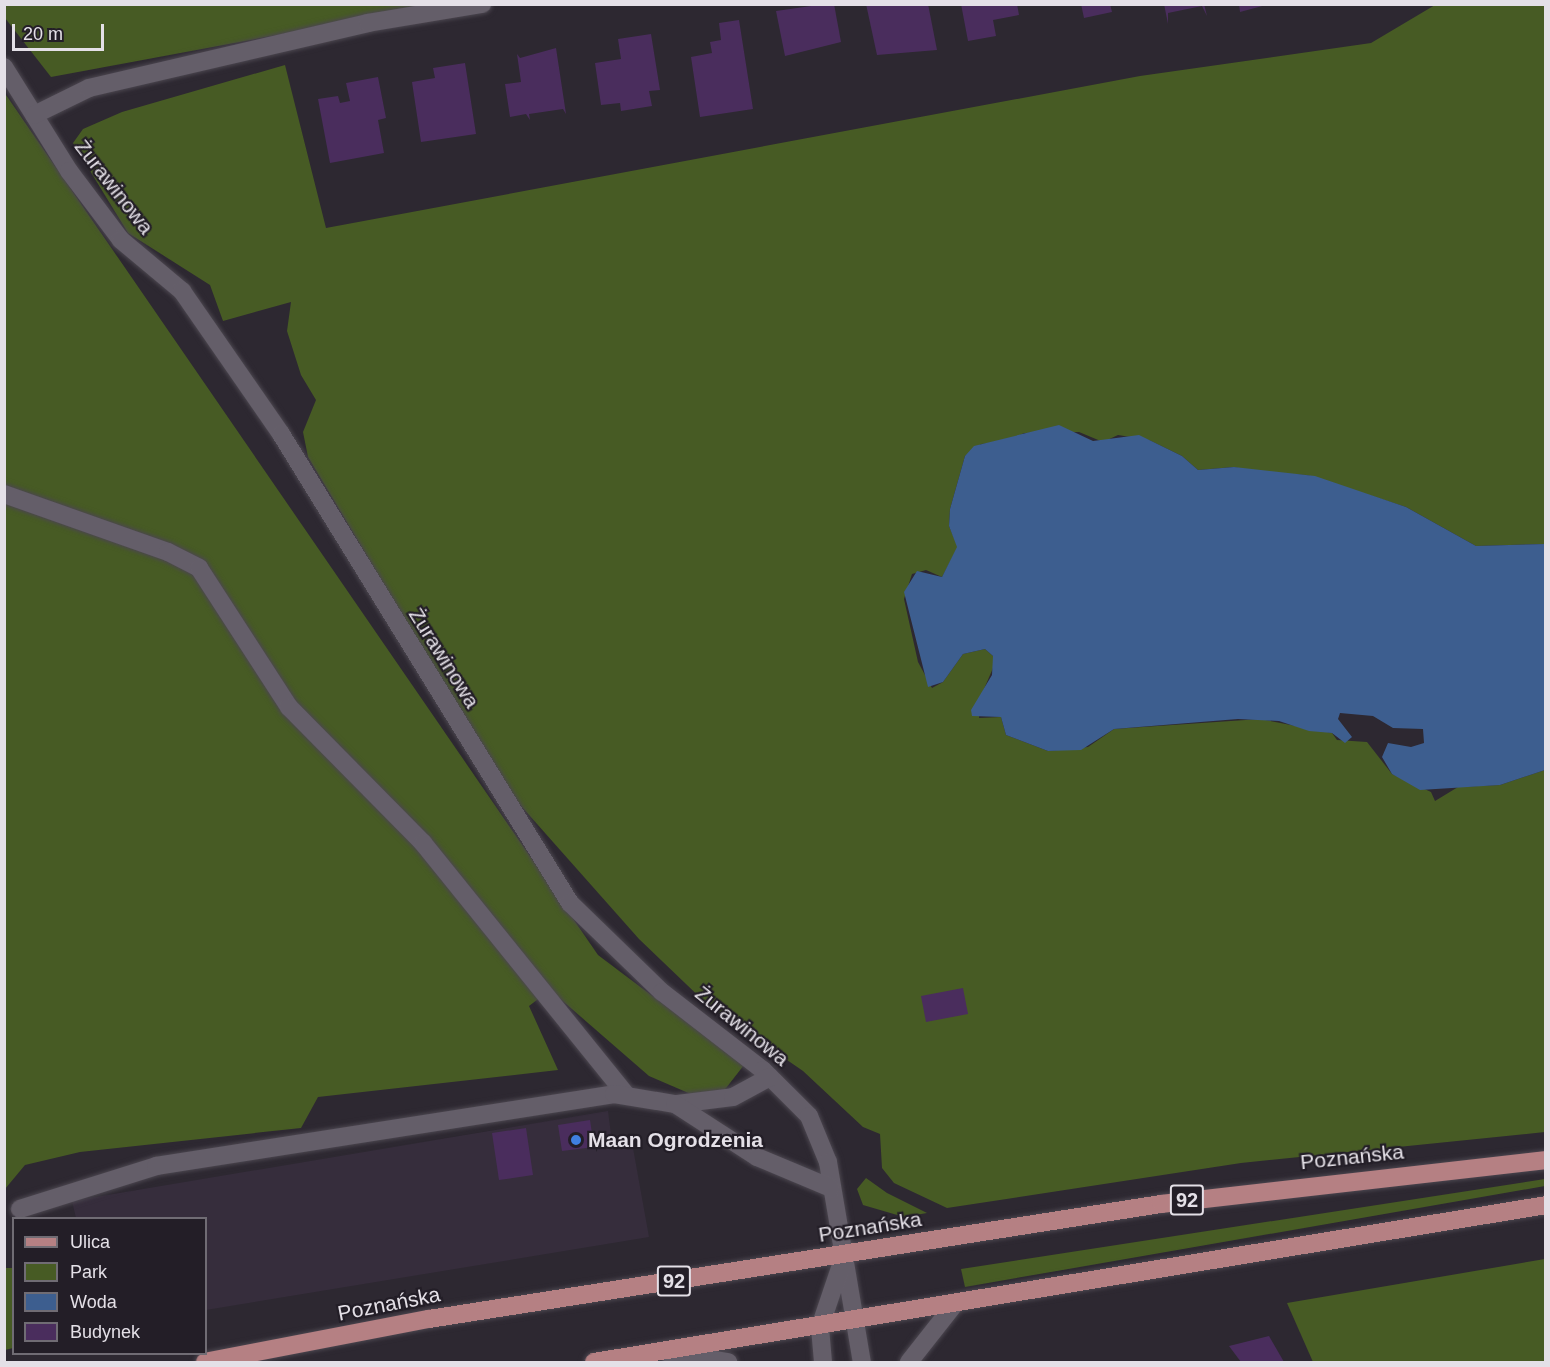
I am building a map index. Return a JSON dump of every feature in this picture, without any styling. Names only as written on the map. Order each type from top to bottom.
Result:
[{"type":"main road","name":"Poznańska","points":[[205,1362],[429,1319],[1277,1188],[1545,1160]]},
{"type":"main road","points":[[594,1362],[953,1306],[1545,1205]]},
{"type":"street","points":[[34,115],[89,88],[368,23],[482,4]]},
{"type":"street","name":"Żurawinowa","points":[[4,67],[69,171],[121,240],[182,291],[282,434],[570,903],[662,992],[770,1077],[817,1130],[844,1255],[862,1362]]},
{"type":"street","points":[[4,494],[168,552],[199,568],[289,707],[423,843],[626,1095]]},
{"type":"street","points":[[20,1209],[156,1166],[528,1105],[626,1095],[675,1104],[733,1096],[770,1077]]},
{"type":"street","points":[[675,1104],[758,1157],[831,1188]]},
{"type":"street","points":[[823,1362],[820,1327],[844,1255]]},
{"type":"street","points":[[909,1362],[953,1306]]},
{"type":"street","points":[[664,1351],[728,1362]]},
{"type":"shaded area","points":[[608,1111],[613,1150],[633,1148],[649,1237],[207,1310],[207,1217],[76,1217],[72,1201]]},
{"type":"green space","points":[[5,4],[439,5],[51,77],[5,18]]},
{"type":"green space","points":[[1435,5],[1545,5],[1545,544],[1476,546],[1406,507],[1307,475],[1260,473],[1234,467],[1198,470],[1182,456],[1149,440],[1118,435],[1103,442],[1079,432],[1024,433],[1006,442],[981,444],[965,456],[950,509],[949,526],[958,547],[942,577],[926,570],[912,574],[904,599],[918,662],[932,688],[943,682],[963,654],[985,649],[993,656],[993,668],[981,696],[979,718],[1001,717],[1006,735],[1048,751],[1088,747],[1114,729],[1260,719],[1332,733],[1337,740],[1367,742],[1392,774],[1431,792],[1435,801],[1458,787],[1500,785],[1545,770],[1545,1132],[1241,1163],[947,1208],[894,1183],[882,1168],[880,1134],[863,1127],[803,1071],[710,1007],[639,939],[506,789],[308,457],[303,432],[316,400],[301,375],[287,331],[291,302],[223,321],[210,285],[128,233],[73,143],[83,129],[122,112],[285,65],[326,228],[1140,76],[1371,43]]},
{"type":"green space","points":[[4,92],[598,955],[744,1065],[723,1092],[693,1095],[649,1076],[550,990],[529,1006],[558,1070],[318,1097],[301,1128],[80,1152],[25,1165],[5,1189]]},
{"type":"green space","points":[[866,1178],[887,1193],[927,1213],[904,1217],[863,1205],[857,1189]]},
{"type":"green space","points":[[1545,1179],[1545,1186],[965,1287],[961,1269]]},
{"type":"green space","points":[[1545,1259],[1545,1362],[1313,1362],[1287,1303]]},
{"type":"green space","points":[[4,1268],[12,1268],[12,1348],[5,1350]]},
{"type":"water","points":[[1059,425],[1093,441],[1139,435],[1182,456],[1198,470],[1234,467],[1315,476],[1406,507],[1476,546],[1545,544],[1545,770],[1500,785],[1420,790],[1392,774],[1382,757],[1388,743],[1411,747],[1424,743],[1423,729],[1393,728],[1373,716],[1340,713],[1338,719],[1352,737],[1345,743],[1332,733],[1309,731],[1279,721],[1238,719],[1114,729],[1081,750],[1048,751],[1006,735],[1001,717],[972,716],[971,710],[992,675],[993,656],[985,649],[963,654],[943,682],[928,687],[904,592],[917,571],[942,577],[957,547],[949,526],[950,509],[965,456],[974,446]]},
{"type":"building","points":[[834,4],[841,42],[785,56],[776,11]]},
{"type":"building","points":[[866,4],[928,4],[937,50],[877,55]]},
{"type":"building","points":[[961,4],[1017,4],[1019,15],[993,20],[996,36],[968,41]]},
{"type":"building","points":[[1081,4],[1110,4],[1112,12],[1084,18]]},
{"type":"building","points":[[1164,4],[1204,4],[1207,16],[1202,6],[1168,13],[1168,24]]},
{"type":"building","points":[[1239,4],[1266,4],[1266,5],[1240,12]]},
{"type":"building","points":[[739,20],[753,109],[700,117],[691,57],[712,53],[710,42],[721,40],[719,23]]},
{"type":"building","points":[[651,34],[660,90],[649,91],[652,106],[621,111],[620,103],[601,105],[595,63],[621,59],[618,39]]},
{"type":"building","points":[[556,48],[566,114],[563,109],[529,114],[530,120],[526,114],[510,117],[505,84],[521,82],[517,54],[520,58]]},
{"type":"building","points":[[465,63],[476,134],[421,142],[412,82],[435,78],[433,68]]},
{"type":"building","points":[[378,77],[386,118],[378,120],[384,153],[330,163],[318,99],[338,96],[340,103],[350,101],[346,83]]},
{"type":"building","points":[[963,988],[968,1014],[926,1022],[921,996]]},
{"type":"building","points":[[590,1120],[594,1147],[562,1151],[558,1125]]},
{"type":"building","points":[[526,1128],[533,1175],[499,1180],[492,1133]]},
{"type":"building","points":[[1269,1336],[1284,1362],[1241,1362],[1229,1346]]},
{"type":"place","name":"Maan Ogrodzenia","points":[[576,1140]]}]
